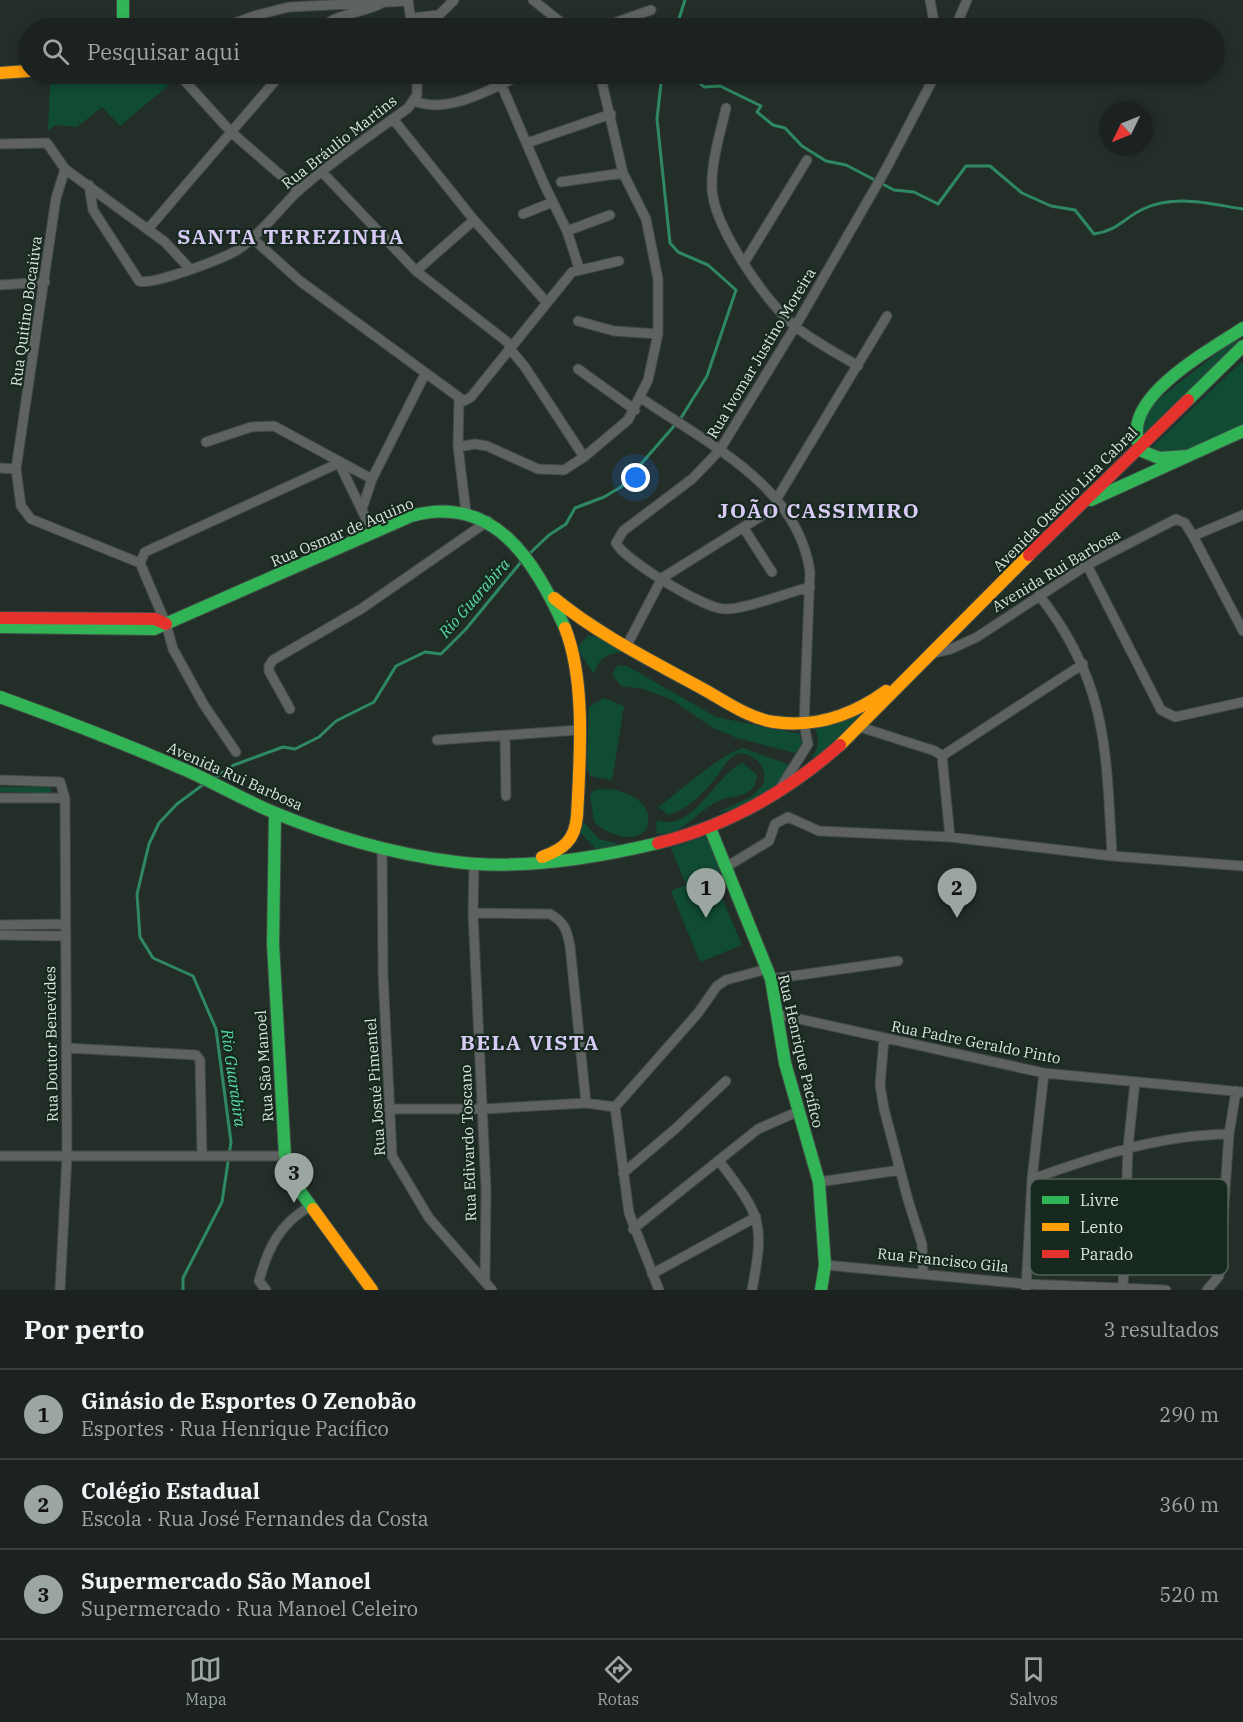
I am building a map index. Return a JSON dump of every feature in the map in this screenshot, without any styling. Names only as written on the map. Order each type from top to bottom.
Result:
[{"type":"main road","points":[[123,0],[123,18]]},
{"type":"main road","points":[[0,73],[18,72]]},
{"type":"main road","points":[[1188,456],[1153,457],[1139,447],[1136,427],[1143,407],[1169,383],[1243,328]]},
{"type":"main road","name":"Avenida Otacílio Lira Cabral","points":[[860,727],[909,673],[1139,447],[1238,358],[1243,346]]},
{"type":"main road","points":[[1083,503],[1243,431]]},
{"type":"main road","name":"Rua Osmar de Aquino","points":[[0,627],[154,629],[424,512],[448,509],[466,512],[488,521],[518,551],[543,585],[570,640],[576,660],[579,730],[573,836],[559,850],[529,862]]},
{"type":"main road","name":"Rua Osmar de Aquino","points":[[543,585],[572,613],[590,626],[728,705],[758,719],[777,724],[804,724]]},
{"type":"main road","points":[[0,618],[155,619],[166,624]]},
{"type":"main road","points":[[570,640],[590,626]]},
{"type":"main road","name":"Avenida Otacílio Lira Cabral","points":[[804,724],[833,719],[859,709],[909,673]]},
{"type":"main road","name":"Avenida Rui Barbosa","points":[[0,697],[101,733],[275,813],[382,848],[431,858],[474,863],[529,862],[625,852],[710,828],[778,792],[823,760],[860,727]]},
{"type":"main road","name":"Rua São Manoel","points":[[275,813],[273,944],[285,1156],[297,1187],[372,1290]]},
{"type":"main road","name":"Rua Henrique Pacífico","points":[[710,828],[769,974],[797,1112],[819,1182],[825,1227],[825,1265],[821,1290]]},
{"type":"street","points":[[428,18],[439,15],[454,0]]},
{"type":"street","points":[[533,0],[556,18]]},
{"type":"street","points":[[930,0],[933,18]]},
{"type":"street","points":[[959,18],[967,0]]},
{"type":"street","points":[[252,18],[282,8],[408,1],[410,18]]},
{"type":"street","points":[[340,18],[370,9],[384,2]]},
{"type":"street","points":[[628,18],[651,10]]},
{"type":"street","points":[[188,84],[231,132],[299,191]]},
{"type":"street","points":[[148,229],[272,84]]},
{"type":"street","points":[[415,101],[417,84]]},
{"type":"street","points":[[501,84],[567,231],[579,268]]},
{"type":"street","name":"Rua Bráulio Martins","points":[[89,185],[93,210],[140,281],[145,283],[226,256],[244,245],[299,191],[415,101],[448,103],[470,99],[501,84]]},
{"type":"street","points":[[458,447],[475,444],[487,446],[528,466],[550,471],[564,470],[615,433],[635,410],[641,398],[648,380],[658,334],[660,305],[652,244],[641,207],[623,173],[603,84]]},
{"type":"street","name":"Rua Ivomar Justino Moreira","points":[[662,578],[618,547],[616,543],[623,531],[692,479],[719,452],[795,327],[872,191],[928,84]]},
{"type":"street","points":[[726,108],[714,163],[712,192],[722,226],[744,263],[795,327],[858,366]]},
{"type":"street","points":[[527,143],[611,114]]},
{"type":"street","points":[[393,119],[474,220],[547,303]]},
{"type":"street","points":[[0,144],[47,143],[65,169],[148,229],[180,256],[189,268]]},
{"type":"street","points":[[744,263],[807,160]]},
{"type":"street","name":"Rua Quitino Bocaiúva","points":[[65,169],[56,198],[16,469],[21,506],[31,519],[140,563]]},
{"type":"street","points":[[322,172],[416,271],[510,347],[532,376],[584,457]]},
{"type":"street","points":[[561,182],[623,173]]},
{"type":"street","points":[[522,214],[553,202]]},
{"type":"street","points":[[567,231],[610,215]]},
{"type":"street","points":[[416,271],[474,220]]},
{"type":"street","points":[[251,237],[300,281],[461,400]]},
{"type":"street","points":[[461,400],[471,397],[566,278],[579,268],[619,261]]},
{"type":"street","points":[[0,285],[45,282]]},
{"type":"street","points":[[626,648],[662,578],[778,502],[887,316]]},
{"type":"street","points":[[579,321],[614,331],[658,334]]},
{"type":"street","points":[[578,369],[635,410]]},
{"type":"street","points":[[362,509],[372,479],[425,374]]},
{"type":"street","points":[[641,398],[764,483],[778,502],[808,555],[810,587],[804,724],[808,744],[778,792]]},
{"type":"street","points":[[461,400],[458,447],[466,512]]},
{"type":"street","points":[[206,442],[265,424],[300,438],[339,463],[372,479]]},
{"type":"street","points":[[339,463],[373,533]]},
{"type":"street","points":[[237,753],[204,705],[173,649],[166,624],[140,563],[145,552],[339,463]]},
{"type":"street","points":[[0,468],[16,469]]},
{"type":"street","points":[[1243,515],[1193,536],[1243,631]]},
{"type":"street","name":"Avenida Rui Barbosa","points":[[929,654],[951,649],[977,637],[1087,565],[1171,520],[1176,519],[1185,523],[1193,536]]},
{"type":"street","points":[[290,709],[269,671],[273,660],[361,609],[488,521]]},
{"type":"street","points":[[743,527],[772,572]]},
{"type":"street","points":[[1087,565],[1161,710],[1175,717],[1243,702]]},
{"type":"street","points":[[662,578],[711,606],[724,609],[810,587]]},
{"type":"street","points":[[1039,595],[1068,636],[1083,664],[1096,697],[1104,736],[1112,856]]},
{"type":"street","points":[[942,756],[1083,664]]},
{"type":"street","points":[[860,727],[935,751],[942,756],[950,837]]},
{"type":"street","points":[[437,740],[579,730]]},
{"type":"street","points":[[505,737],[506,796]]},
{"type":"street","points":[[0,780],[60,782],[65,798],[0,798]]},
{"type":"street","name":"Rua Doutor Benevides","points":[[60,1290],[67,1156],[65,798]]},
{"type":"street","points":[[726,867],[769,841],[775,824],[788,817],[819,831],[950,837],[1112,856],[1243,866]]},
{"type":"street","name":"Rua Josué Pimentel","points":[[382,848],[389,1109],[393,1156],[443,1237],[485,1279],[492,1290]]},
{"type":"street","name":"Rua Edivardo Toscano","points":[[474,863],[473,913],[484,1109],[485,1279]]},
{"type":"street","points":[[473,913],[550,914],[561,920],[567,931],[570,946],[586,1104]]},
{"type":"street","points":[[0,925],[64,924]]},
{"type":"street","points":[[0,935],[64,936]]},
{"type":"street","points":[[615,1107],[698,1013],[717,986],[726,980],[898,961]]},
{"type":"street","name":"Rua Padre Geraldo Pinto","points":[[777,1014],[884,1040],[1044,1073],[1240,1091]]},
{"type":"street","points":[[884,1040],[880,1085],[900,1170],[922,1245],[922,1273]]},
{"type":"street","points":[[67,1048],[191,1054],[200,1060],[202,1155]]},
{"type":"street","points":[[1044,1073],[1032,1179],[1128,1147],[1165,1138],[1229,1134]]},
{"type":"street","points":[[623,1173],[674,1130],[726,1081]]},
{"type":"street","points":[[1127,1179],[1135,1082]]},
{"type":"street","points":[[1226,1179],[1229,1134],[1240,1091]]},
{"type":"street","points":[[389,1109],[484,1109],[586,1104],[615,1107]]},
{"type":"street","points":[[615,1107],[620,1125],[623,1173],[633,1229],[659,1290]]},
{"type":"street","points":[[633,1229],[720,1162],[758,1129],[797,1112]]},
{"type":"street","points":[[0,1156],[285,1156]]},
{"type":"street","points":[[720,1162],[756,1217],[760,1236],[752,1290]]},
{"type":"street","points":[[819,1182],[900,1170]]},
{"type":"street","points":[[266,1290],[257,1285],[281,1228],[310,1206]]},
{"type":"street","points":[[1026,1287],[1030,1215]]},
{"type":"street","points":[[652,1274],[756,1217]]},
{"type":"street","name":"Rua Francisco Gila","points":[[825,1265],[922,1273],[1026,1287],[1123,1287],[1166,1290]]},
{"type":"street","points":[[1123,1275],[1123,1287]]},
{"type":"street","points":[[1207,1290],[1219,1275]]},
{"type":"green space","points":[[52,84],[170,84],[120,126],[102,107],[77,127],[55,125],[48,131]]},
{"type":"green space","points":[[1243,333],[1243,336],[1143,437],[1143,419],[1155,402]]},
{"type":"green space","points":[[1240,363],[1243,363],[1243,426],[1198,447],[1186,450],[1162,452],[1150,449]]},
{"type":"green space","points":[[589,635],[603,639],[622,652],[604,658],[598,664],[594,674],[578,650],[580,644]]},
{"type":"green space","points":[[618,665],[627,666],[716,717],[800,734],[802,745],[795,753],[737,738],[713,728],[672,700],[644,689],[621,686],[612,674]]},
{"type":"green space","points":[[604,698],[624,706],[612,780],[590,776],[587,768],[589,707]]},
{"type":"green space","points":[[869,712],[822,755],[812,757],[818,743],[815,729]]},
{"type":"green space","points":[[744,748],[790,765],[779,785],[743,807],[716,813],[751,797],[763,785],[763,768],[757,760],[741,753],[728,761],[699,796],[688,805],[668,815],[658,807],[714,764],[736,750]]},
{"type":"green space","points":[[743,763],[757,775],[751,789],[742,795],[726,798],[710,805],[689,823],[673,832],[656,833],[657,820],[670,822],[682,819],[693,811],[733,769]]},
{"type":"green space","points":[[0,787],[49,787],[52,791],[50,793],[0,792]]},
{"type":"green space","points":[[610,789],[630,795],[642,803],[648,815],[648,825],[642,833],[629,837],[616,835],[603,829],[594,821],[590,795],[594,790]]},
{"type":"green space","points":[[581,819],[599,839],[623,845],[611,850],[595,848],[581,833]]},
{"type":"green space","points":[[706,836],[721,871],[712,875],[742,945],[700,962],[671,891],[686,885],[671,848]]},
{"type":"waterway","name":"Rio Guarabira","points":[[679,18],[685,0]]},
{"type":"waterway","name":"Rio Guarabira","points":[[528,555],[549,535],[566,524],[575,508],[604,497],[621,487],[681,418],[707,376],[736,290],[708,265],[678,252],[670,243],[657,119],[661,84]]},
{"type":"waterway","points":[[701,84],[704,87],[720,86],[761,106],[757,112],[773,125],[785,128],[802,146],[826,161],[846,165],[894,190],[914,192],[938,204],[966,166],[990,166],[1022,193],[1051,206],[1075,210],[1094,234],[1115,227],[1155,204],[1180,201],[1243,209]]},
{"type":"waterway","name":"Rio Guarabira","points":[[213,779],[234,765],[283,747],[295,749],[319,737],[336,721],[374,702],[396,666],[425,652],[441,654],[466,629],[521,562]]},
{"type":"waterway","name":"Rio Guarabira","points":[[183,1290],[183,1278],[222,1202],[231,1142],[216,1029],[193,976],[153,958],[140,937],[137,894],[149,844],[159,823],[177,804],[204,784]]},
{"type":"traffic: fast","points":[[123,0],[123,18]]},
{"type":"traffic: fast","points":[[1188,456],[1159,458],[1142,451],[1137,432],[1141,414],[1152,396],[1169,379],[1243,328]]},
{"type":"traffic: fast","points":[[1188,400],[1243,346]]},
{"type":"traffic: fast","points":[[1091,500],[1243,431]]},
{"type":"traffic: fast","points":[[0,627],[154,629],[411,516],[440,511],[466,514],[488,524],[508,538],[540,579],[565,628]]},
{"type":"traffic: fast","points":[[0,697],[167,762],[290,819],[360,842],[408,854],[456,862],[506,865],[584,858],[658,843]]},
{"type":"traffic: fast","points":[[275,813],[273,944],[285,1156],[297,1187],[313,1209]]},
{"type":"traffic: fast","points":[[710,828],[771,979],[785,1063],[819,1182],[825,1265],[821,1290]]},
{"type":"traffic: slow","points":[[0,73],[18,72]]},
{"type":"traffic: slow","points":[[840,745],[1029,555]]},
{"type":"traffic: slow","points":[[554,598],[589,624],[626,647],[737,708],[764,720],[804,723],[833,718],[860,707],[886,691]]},
{"type":"traffic: slow","points":[[542,857],[567,843],[574,831],[577,816],[580,745],[579,696],[572,649],[565,628]]},
{"type":"traffic: slow","points":[[313,1209],[372,1290]]},
{"type":"traffic: jam","points":[[1029,555],[1188,400]]},
{"type":"traffic: jam","points":[[0,618],[155,619],[166,624]]},
{"type":"traffic: jam","points":[[658,843],[708,827],[755,805],[778,792],[840,745]]},
{"type":"place","name":"Ginásio de Esportes O Zenobão","points":[[706,918]]},
{"type":"place","name":"Colégio Estadual","points":[[957,918]]},
{"type":"place","name":"Supermercado São Manoel","points":[[294,1203]]},
{"type":"district","name":"SANTA TEREZINHA","points":[[291,236]]},
{"type":"district","name":"JOÃO CASSIMIRO","points":[[819,510]]},
{"type":"district","name":"BELA VISTA","points":[[530,1042]]}]
